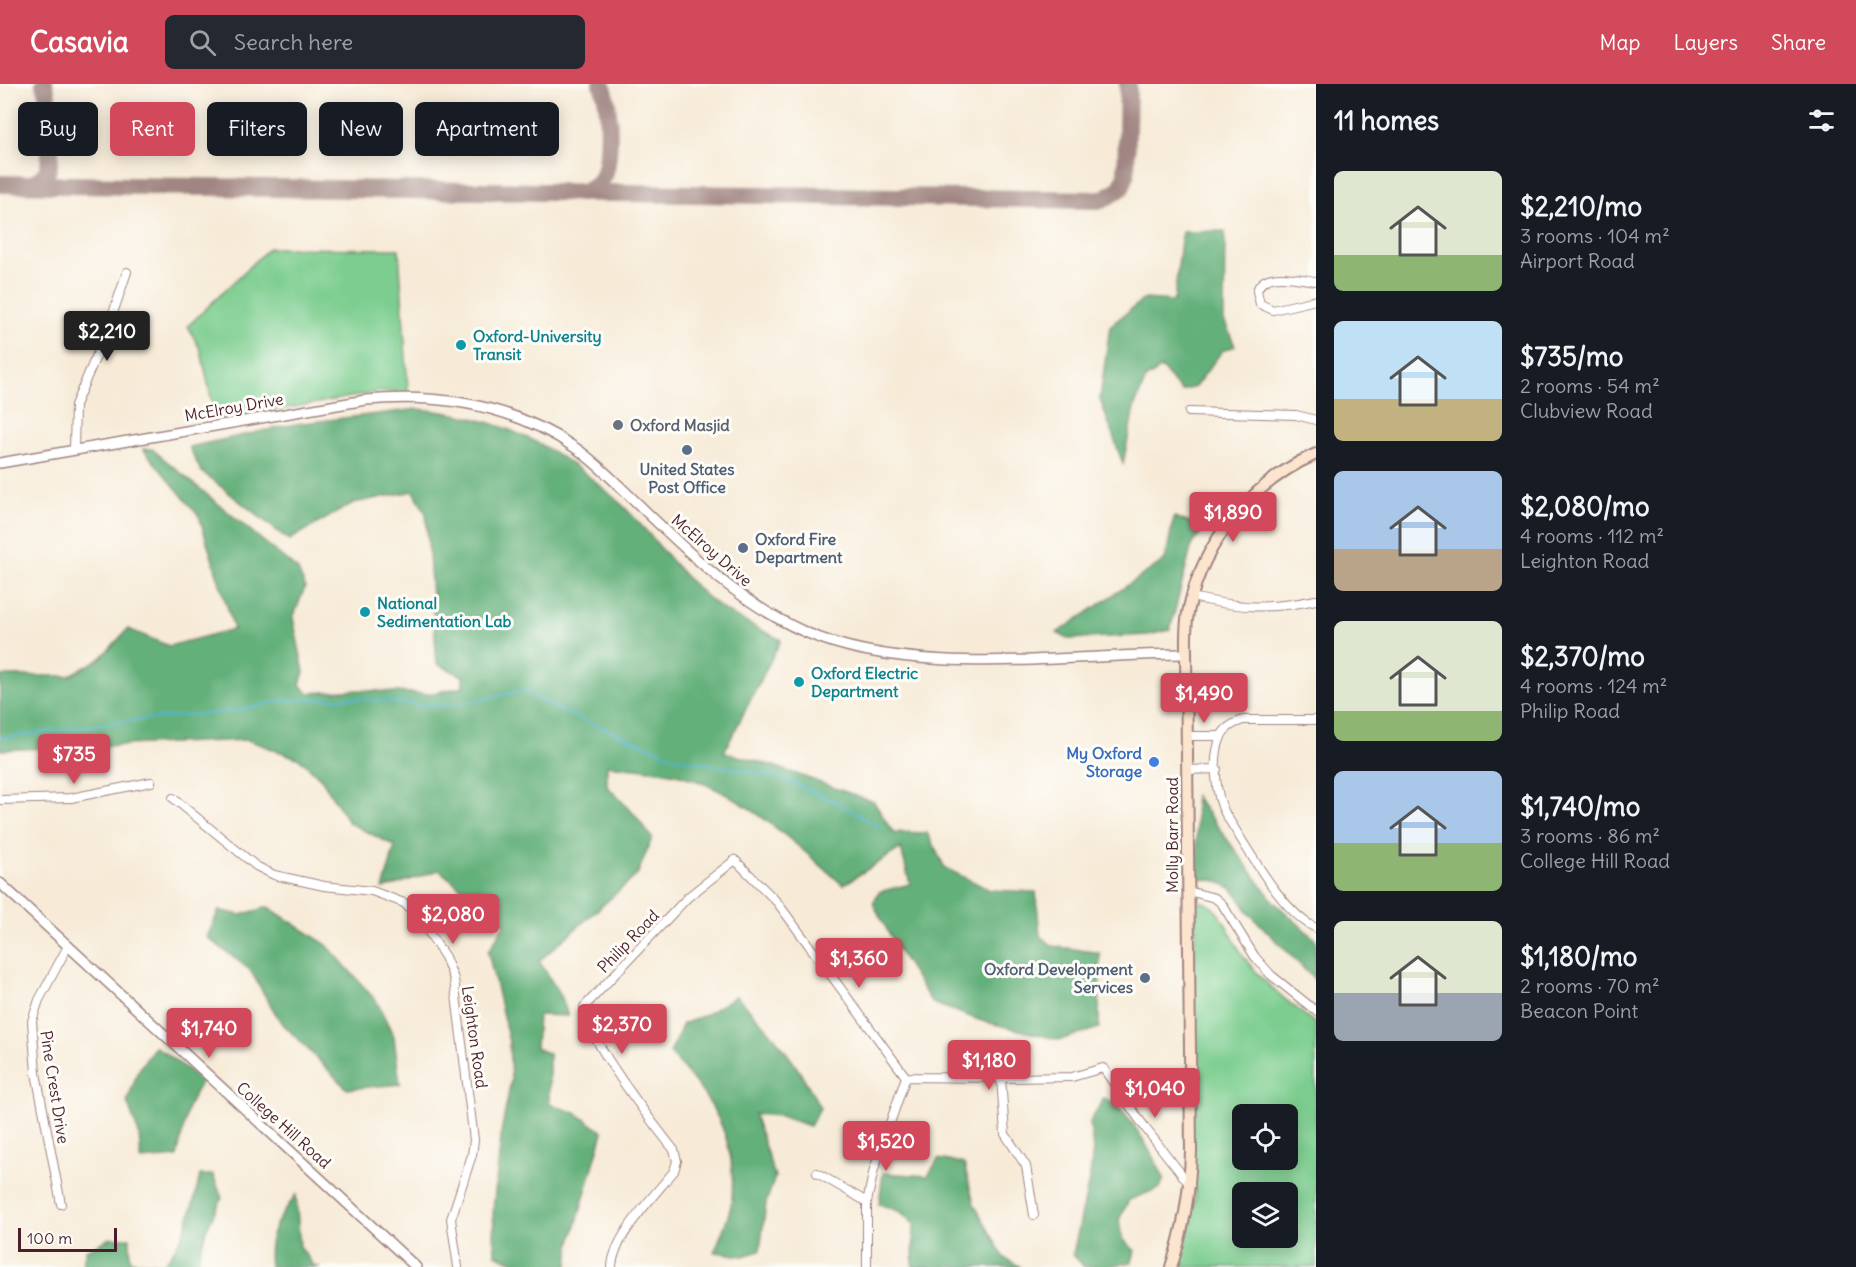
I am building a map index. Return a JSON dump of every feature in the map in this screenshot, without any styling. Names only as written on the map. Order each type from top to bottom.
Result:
[{"type":"main road","name":"Molly Barr Road","points":[[1171,1267],[1190,1185],[1186,654],[1188,611],[1211,552],[1226,526],[1244,505],[1288,468],[1316,454]]},
{"type":"street","points":[[74,450],[75,405],[107,331],[127,272]]},
{"type":"street","points":[[1316,281],[1271,277],[1264,280],[1257,291],[1260,304],[1273,310],[1316,300]]},
{"type":"street","name":"McElroy Drive","points":[[0,463],[366,400],[399,397],[459,400],[536,424],[577,449],[702,565],[766,613],[807,633],[842,645],[896,656],[956,659],[1186,654]]},
{"type":"street","points":[[1189,412],[1296,415],[1316,420]]},
{"type":"street","points":[[1192,597],[1245,608],[1269,608],[1316,600]]},
{"type":"street","points":[[1316,720],[1243,720],[1232,724],[1221,736],[1217,769],[1218,802],[1226,815],[1285,903],[1303,922],[1316,928]]},
{"type":"street","points":[[1188,736],[1221,736]]},
{"type":"street","points":[[1187,770],[1217,769]]},
{"type":"street","points":[[0,800],[70,798],[151,782]]},
{"type":"street","name":"Leighton Road","points":[[172,798],[256,866],[274,875],[301,882],[372,891],[389,897],[404,903],[433,936],[454,980],[474,1140],[471,1159],[451,1219],[458,1267]]},
{"type":"street","name":"Philip Road","points":[[612,1267],[612,1258],[624,1236],[674,1172],[677,1161],[674,1150],[630,1091],[605,1051],[584,1007],[688,897],[735,860],[777,902],[906,1077]]},
{"type":"street","name":"College Hill Road","points":[[0,883],[416,1267]]},
{"type":"street","points":[[1188,891],[1215,897],[1228,912],[1255,957],[1271,975],[1316,1011]]},
{"type":"street","name":"Pine Crest Drive","points":[[62,1204],[36,1073],[32,1021],[39,1000],[68,946]]},
{"type":"street","points":[[867,1267],[867,1202],[881,1143],[906,1077],[1049,1079],[1078,1076],[1102,1068],[1190,1185]]},
{"type":"street","points":[[1001,1078],[1005,1134],[1026,1166],[1034,1215]]},
{"type":"street","points":[[817,1173],[867,1202]]},
{"type":"green space","points":[[1225,231],[1224,320],[1235,346],[1222,351],[1195,387],[1181,391],[1162,368],[1146,378],[1134,408],[1123,464],[1100,399],[1110,326],[1144,299],[1174,301],[1182,232]]},
{"type":"green space","points":[[269,248],[399,249],[408,391],[379,392],[216,421],[201,351],[188,326]]},
{"type":"green space","points":[[418,409],[476,419],[502,427],[551,450],[597,483],[620,503],[703,594],[732,615],[781,640],[724,752],[774,766],[874,802],[893,832],[927,833],[945,868],[990,890],[1036,892],[1040,936],[1053,946],[1100,953],[1099,1028],[1060,1040],[982,1021],[932,1003],[895,945],[873,903],[879,892],[910,884],[901,848],[843,885],[787,836],[725,794],[680,775],[607,765],[607,786],[635,815],[652,838],[637,875],[539,961],[562,998],[568,1016],[538,1015],[536,1048],[549,1054],[549,1104],[576,1113],[603,1132],[570,1246],[568,1267],[526,1267],[495,1254],[493,1210],[502,1128],[511,1080],[509,1042],[488,952],[505,924],[439,870],[383,889],[395,846],[349,823],[322,780],[300,759],[248,740],[0,750],[0,676],[69,676],[101,658],[128,629],[169,646],[234,629],[199,516],[143,449],[152,449],[298,570],[305,587],[293,618],[304,672],[300,685],[308,693],[360,690],[428,694],[463,687],[463,676],[437,664],[426,514],[414,491],[353,503],[289,540],[201,471],[189,447],[295,424]]},
{"type":"green space","points":[[1174,517],[1204,528],[1192,544],[1170,630],[1148,635],[1068,639],[1057,633],[1165,560]]},
{"type":"green space","points":[[1195,796],[1273,901],[1316,940],[1316,981],[1249,913],[1233,889],[1217,881],[1198,878]]},
{"type":"green space","points":[[1203,902],[1222,918],[1239,950],[1260,976],[1316,1024],[1316,1267],[1178,1267],[1195,1202],[1189,1058],[1195,962],[1195,903]]},
{"type":"green space","points":[[268,907],[327,945],[377,1002],[394,1037],[400,1084],[347,1089],[280,1021],[250,970],[207,937],[219,910],[240,915]]},
{"type":"green space","points":[[736,996],[783,1048],[803,1077],[820,1108],[810,1126],[780,1116],[754,1114],[775,1177],[766,1203],[760,1251],[743,1256],[715,1252],[731,1205],[730,1155],[718,1118],[709,1102],[670,1053],[683,1024],[707,1014]]},
{"type":"green space","points":[[155,1046],[202,1080],[188,1107],[177,1157],[141,1160],[139,1134],[127,1102],[138,1071]]},
{"type":"green space","points":[[1104,1098],[1113,1103],[1130,1121],[1164,1178],[1160,1188],[1129,1200],[1119,1220],[1124,1240],[1135,1251],[1132,1262],[1105,1267],[1084,1267],[1073,1254],[1090,1176],[1093,1150],[1090,1122]]},
{"type":"green space","points":[[938,1159],[964,1164],[974,1204],[1004,1258],[1021,1267],[913,1267],[914,1224],[901,1212],[879,1204],[883,1173],[928,1176]]},
{"type":"green space","points":[[200,1175],[213,1175],[222,1198],[206,1230],[196,1267],[82,1267],[86,1250],[110,1238],[130,1238],[130,1261],[163,1264],[183,1234]]},
{"type":"green space","points":[[296,1195],[300,1247],[314,1266],[320,1267],[270,1267],[270,1246],[274,1228]]},
{"type":"waterway","points":[[0,738],[119,722],[232,711],[285,700],[356,698],[431,706],[470,702],[524,690],[559,710],[677,758],[780,777],[838,803],[882,829]]},
{"type":"taxiway","points":[[31,184],[45,174],[49,162],[49,113],[44,84]]},
{"type":"taxiway","points":[[580,193],[599,183],[606,170],[609,145],[608,115],[607,102],[601,84]]},
{"type":"taxiway","points":[[0,184],[1102,200],[1121,188],[1126,175],[1128,84]]},
{"type":"place","name":"Oxford-University Transit","points":[[461,345]]},
{"type":"place","name":"Oxford Masjid","points":[[618,425]]},
{"type":"place","name":"United States Post Office","points":[[687,450]]},
{"type":"place","name":"Oxford Fire Department","points":[[743,548]]},
{"type":"place","name":"National Sedimentation Lab","points":[[365,612]]},
{"type":"place","name":"Oxford Electric Department","points":[[799,682]]},
{"type":"place","name":"My Oxford Storage","points":[[1154,762]]},
{"type":"place","name":"Oxford Development Services","points":[[1145,978]]}]
